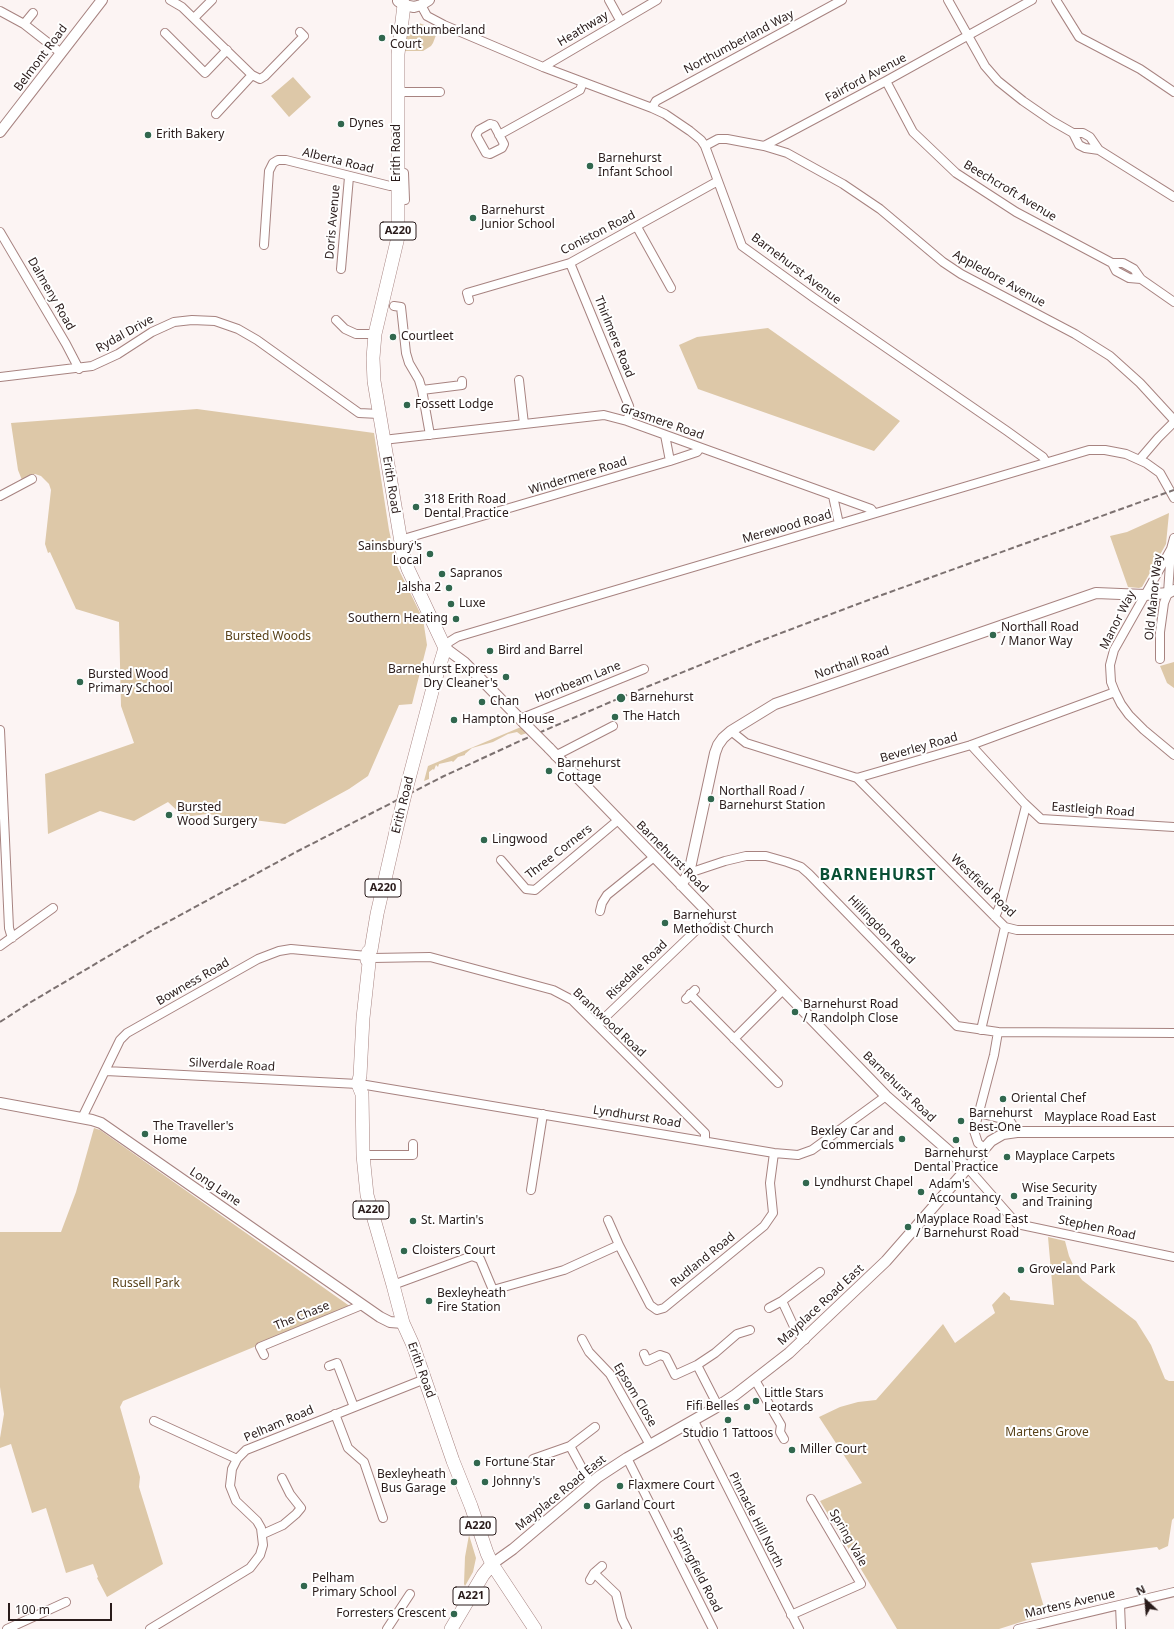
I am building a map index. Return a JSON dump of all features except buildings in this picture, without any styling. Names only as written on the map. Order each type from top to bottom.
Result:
[{"type":"main road","name":"Erith Road","points":[[400,2],[397,157],[398,237],[375,334],[373,358],[374,381],[400,540],[408,569],[445,648],[434,684],[397,827],[377,914],[370,957],[363,1018],[363,1155],[367,1195],[403,1323],[413,1345],[453,1461],[492,1564],[535,1629]]},
{"type":"main road","name":"A221","points":[[451,1629],[483,1575],[492,1564]]},
{"type":"street","name":"Belmont Road","points":[[0,132],[102,0]]},
{"type":"street","points":[[170,0],[182,7],[252,75],[260,79],[265,76],[304,36],[300,32]]},
{"type":"street","points":[[194,18],[212,0]]},
{"type":"street","points":[[609,0],[620,20]]},
{"type":"street","name":"Heathway","points":[[543,67],[620,20],[657,0]]},
{"type":"street","name":"Northumberland Way","points":[[652,108],[656,100],[842,0]]},
{"type":"street","points":[[948,0],[984,66],[998,81],[1022,101],[1073,133],[1079,145],[1085,148],[1099,150]]},
{"type":"street","name":"Fairford Avenue","points":[[764,146],[886,81],[1032,0]]},
{"type":"street","points":[[1056,0],[1067,20],[1079,37],[1140,69],[1174,92]]},
{"type":"street","points":[[400,2],[414,8],[425,3]]},
{"type":"street","name":"Barnehurst Avenue","points":[[425,3],[423,10],[430,19],[543,67],[652,108],[665,114],[690,131],[701,140],[705,146],[742,246],[814,298],[1007,431],[1042,457],[1046,462]]},
{"type":"street","points":[[0,11],[24,24],[61,53]]},
{"type":"street","points":[[24,24],[33,13]]},
{"type":"street","points":[[165,33],[206,72],[227,50]]},
{"type":"street","points":[[216,114],[252,75]]},
{"type":"street","name":"Beechcroft Avenue","points":[[886,81],[913,132],[956,173],[1016,212],[1112,263],[1116,271],[1129,278],[1141,279],[1174,302]]},
{"type":"street","points":[[499,134],[580,90],[584,82]]},
{"type":"street","points":[[398,92],[440,92]]},
{"type":"street","points":[[1073,133],[1083,133],[1090,137],[1099,150],[1174,198]]},
{"type":"street","points":[[705,146],[718,140],[727,139],[764,146]]},
{"type":"street","name":"Appledore Avenue","points":[[764,146],[787,152],[843,184],[880,209],[943,262],[961,274],[1075,334],[1110,356],[1140,383],[1174,421]]},
{"type":"street","points":[[397,157],[404,162],[405,200]]},
{"type":"street","name":"Alberta Road","points":[[264,245],[269,171],[273,163],[278,160],[286,160],[349,177],[390,186],[397,186]]},
{"type":"street","name":"Doris Avenue","points":[[341,269],[349,177]]},
{"type":"street","name":"Coniston Road","points":[[469,300],[467,293],[570,263],[718,181]]},
{"type":"street","points":[[637,227],[672,288]]},
{"type":"street","name":"Dalmeny Road","points":[[0,232],[66,344],[79,369]]},
{"type":"street","name":"Thirlmere Road","points":[[570,263],[629,406],[630,412],[627,421]]},
{"type":"street","points":[[398,304],[406,353],[409,363],[419,380],[422,390],[430,435]]},
{"type":"street","name":"Rydal Drive","points":[[0,377],[79,369],[92,366],[118,354],[152,332],[174,322],[192,320],[215,321],[238,329],[257,340],[359,413],[379,414]]},
{"type":"street","points":[[336,320],[345,329],[356,334],[375,334]]},
{"type":"street","points":[[519,380],[524,424]]},
{"type":"street","points":[[422,390],[462,384],[462,381]]},
{"type":"street","name":"Grasmere Road","points":[[383,440],[604,415],[627,421],[871,509],[874,514]]},
{"type":"street","points":[[1174,421],[1140,460],[1160,473],[1174,498]]},
{"type":"street","points":[[665,435],[670,461]]},
{"type":"street","name":"Windermere Road","points":[[400,540],[670,461],[697,452],[700,448]]},
{"type":"street","name":"Merewood Road","points":[[445,648],[449,642],[457,637],[1089,450],[1105,450],[1126,454],[1140,460]]},
{"type":"street","points":[[0,496],[32,479]]},
{"type":"street","points":[[833,496],[839,524]]},
{"type":"street","name":"Old Manor Way","points":[[1160,659],[1160,632],[1164,603],[1171,592],[1171,549],[1174,538]]},
{"type":"street","name":"Manor Way","points":[[1171,549],[1114,650],[1110,665],[1111,682],[1114,692],[1129,715],[1144,730],[1174,755]]},
{"type":"street","name":"Northall Road","points":[[681,884],[689,873],[715,753],[723,738],[731,730],[775,704],[1096,593],[1145,595],[1171,592]]},
{"type":"street","name":"Barnehurst Road","points":[[445,648],[464,662],[886,1096],[967,1168]]},
{"type":"street","name":"Hornbeam Lane","points":[[522,722],[644,669]]},
{"type":"street","name":"Beverley Road","points":[[857,778],[971,745],[1114,692]]},
{"type":"street","points":[[552,752],[613,726]]},
{"type":"street","points":[[0,730],[9,928],[12,938]]},
{"type":"street","points":[[731,730],[746,743],[857,778]]},
{"type":"street","name":"Eastleigh Road","points":[[971,745],[1026,806],[1041,819],[1174,827]]},
{"type":"street","name":"Westfield Road","points":[[857,778],[1005,927],[1017,930],[1174,930]]},
{"type":"street","points":[[995,917],[1001,903],[1026,806]]},
{"type":"street","name":"Three Corners","points":[[501,860],[526,889],[535,890],[617,821]]},
{"type":"street","name":"Hillingdon Road","points":[[689,873],[725,861],[746,856],[766,856],[788,862],[801,868],[809,874],[957,1026],[998,1032]]},
{"type":"street","points":[[600,911],[602,903],[607,895],[654,857]]},
{"type":"street","points":[[0,946],[53,908]]},
{"type":"street","name":"Risedale Road","points":[[597,1025],[711,916]]},
{"type":"street","points":[[980,1030],[1005,927]]},
{"type":"street","name":"Bowness Road","points":[[82,1118],[120,1040],[127,1033],[258,959],[290,949],[370,957]]},
{"type":"street","name":"Brantwood Road","points":[[370,957],[430,957],[553,990],[572,1000],[705,1133],[704,1141]]},
{"type":"street","points":[[734,1039],[784,990]]},
{"type":"street","points":[[690,994],[778,1083]]},
{"type":"street","points":[[984,1148],[978,1143],[974,1131],[994,1055],[998,1032],[1174,1033]]},
{"type":"street","name":"Silverdale Road","points":[[106,1071],[362,1085]]},
{"type":"street","name":"Lyndhurst Road","points":[[362,1085],[774,1153],[798,1155],[812,1150],[886,1096]]},
{"type":"street","name":"Long Lane","points":[[0,1103],[82,1118],[101,1123],[362,1305],[390,1322],[403,1323]]},
{"type":"street","points":[[979,1113],[1010,1121],[1017,1132]]},
{"type":"street","points":[[531,1190],[543,1114]]},
{"type":"street","name":"Mayplace Road East","points":[[492,1564],[513,1549],[590,1484],[627,1458],[718,1406],[755,1380],[805,1340],[886,1261],[991,1140],[1003,1134],[1017,1132],[1174,1132]]},
{"type":"street","points":[[363,1155],[413,1155],[413,1144]]},
{"type":"street","name":"Rudland Road","points":[[608,1220],[619,1245],[650,1305],[657,1310],[664,1308],[764,1226],[773,1213],[770,1183],[774,1153]]},
{"type":"street","name":"Stephen Road","points":[[967,1168],[1018,1224],[1174,1257]]},
{"type":"street","points":[[393,1285],[472,1256],[480,1260],[493,1290],[564,1270],[619,1245]]},
{"type":"street","points":[[769,1308],[782,1301],[820,1272]]},
{"type":"street","points":[[782,1301],[796,1331],[805,1340]]},
{"type":"street","name":"The Chase","points":[[264,1356],[260,1346],[362,1305]]},
{"type":"street","points":[[644,1354],[647,1361],[660,1355],[666,1357],[674,1375],[697,1365],[737,1334],[750,1330]]},
{"type":"street","name":"Epsom Close","points":[[581,1339],[589,1352],[609,1372],[650,1445]]},
{"type":"street","points":[[329,1366],[337,1363],[354,1407]]},
{"type":"street","points":[[697,1365],[718,1406]]},
{"type":"street","name":"Pelham Road","points":[[263,1534],[257,1521],[243,1509],[236,1501],[232,1493],[230,1479],[232,1468],[237,1459],[246,1450],[425,1379]]},
{"type":"street","points":[[755,1380],[781,1425],[780,1432],[784,1439]]},
{"type":"street","points":[[335,1414],[348,1448],[364,1462],[383,1518]]},
{"type":"street","points":[[154,1421],[237,1459]]},
{"type":"street","name":"Pinnacle Hill North","points":[[694,1421],[799,1629]]},
{"type":"street","points":[[534,1459],[570,1446],[595,1427]]},
{"type":"street","points":[[570,1446],[590,1484]]},
{"type":"street","name":"Springfield Road","points":[[627,1458],[713,1629]]},
{"type":"street","points":[[150,1629],[250,1568],[260,1554],[263,1544],[263,1534],[282,1525],[301,1508],[290,1494],[282,1478]]},
{"type":"street","name":"Spring Vale","points":[[791,1615],[861,1584],[811,1499]]},
{"type":"street","points":[[590,1580],[594,1573],[602,1566]]},
{"type":"street","points":[[594,1573],[616,1594],[622,1619],[627,1629]]},
{"type":"street","name":"Martens Avenue","points":[[1018,1629],[1174,1592]]},
{"type":"street","points":[[387,1629],[410,1594]]},
{"type":"street","points":[[7,1629],[66,1602]]},
{"type":"street","points":[[1120,1605],[1121,1629]]},
{"type":"green space","points":[[419,23],[438,30],[433,43],[423,51],[404,51],[406,31],[409,28],[411,31],[420,26]]},
{"type":"green space","points":[[293,77],[311,97],[289,117],[271,96]]},
{"type":"green space","points":[[768,328],[900,421],[874,451],[698,389],[679,345],[697,337]]},
{"type":"green space","name":"Bursted Woods","points":[[197,409],[374,433],[389,530],[397,566],[423,619],[427,645],[412,704],[399,705],[368,776],[349,789],[285,824],[207,814],[184,817],[168,802],[134,821],[100,811],[48,834],[45,774],[134,743],[121,706],[119,622],[76,609],[45,544],[51,490],[49,484],[41,476],[35,474],[22,480],[18,470],[11,423]]},
{"type":"green space","points":[[1169,513],[1166,544],[1142,587],[1128,587],[1110,536],[1127,532]]},
{"type":"green space","points":[[1174,662],[1174,688],[1167,683],[1160,666]]},
{"type":"green space","points":[[521,727],[527,733],[521,735],[517,732],[508,734],[493,742],[472,748],[465,755],[458,757],[453,762],[439,764],[438,767],[436,765],[434,770],[433,769],[429,772],[429,779],[424,781],[428,766]]},
{"type":"green space","name":"Russell Park","points":[[94,1128],[100,1130],[351,1307],[123,1401],[120,1407],[140,1477],[139,1487],[163,1564],[107,1597],[97,1578],[98,1577],[93,1564],[66,1573],[46,1508],[32,1513],[11,1444],[0,1448],[4,1414],[0,1387],[0,1232],[61,1232],[76,1192]]},
{"type":"green space","name":"Martens Grove","points":[[1048,1237],[1065,1241],[1069,1256],[1082,1280],[1136,1321],[1151,1345],[1165,1379],[1174,1381],[1174,1518],[1172,1520],[1168,1546],[1159,1550],[1157,1547],[1031,1563],[1046,1614],[999,1629],[897,1629],[820,1501],[862,1483],[819,1417],[840,1407],[858,1402],[876,1400],[943,1324],[955,1343],[995,1313],[992,1305],[1004,1292],[1010,1297],[1010,1300],[1054,1305]]},
{"type":"green space","points":[[469,1535],[476,1558],[473,1572],[465,1586],[465,1557]]},
{"type":"railway","points":[[0,1022],[151,931],[296,852],[444,776],[520,741],[622,697],[752,644],[879,596],[1174,490]]},
{"type":"place","name":"Northumberland Court","points":[[382,38]]},
{"type":"place","name":"Dynes","points":[[341,124]]},
{"type":"place","name":"Erith Bakery","points":[[148,135]]},
{"type":"place","name":"Barnehurst Infant School","points":[[590,166]]},
{"type":"place","name":"Barnehurst Junior School","points":[[473,218]]},
{"type":"place","name":"Courtleet","points":[[393,337]]},
{"type":"place","name":"Fossett Lodge","points":[[407,405]]},
{"type":"place","name":"318 Erith Road Dental Practice","points":[[416,507]]},
{"type":"place","name":"Sainsbury's Local","points":[[430,554]]},
{"type":"place","name":"Sapranos","points":[[442,574]]},
{"type":"place","name":"Jalsha 2","points":[[449,588]]},
{"type":"place","name":"Luxe","points":[[451,604]]},
{"type":"place","name":"Southern Heating","points":[[456,619]]},
{"type":"place","name":"Northall Road / Manor Way","points":[[993,635]]},
{"type":"place","name":"Bird and Barrel","points":[[490,651]]},
{"type":"place","name":"Barnehurst Express Dry Cleaner's","points":[[506,677]]},
{"type":"place","name":"Bursted Wood Primary School","points":[[80,682]]},
{"type":"place","name":"Barnehurst","points":[[621,698]]},
{"type":"place","name":"Chan","points":[[482,702]]},
{"type":"place","name":"The Hatch","points":[[615,717]]},
{"type":"place","name":"Hampton House","points":[[454,720]]},
{"type":"place","name":"Barnehurst Cottage","points":[[549,771]]},
{"type":"place","name":"Northall Road / Barnehurst Station","points":[[711,799]]},
{"type":"place","name":"Bursted Wood Surgery","points":[[169,815]]},
{"type":"place","name":"Lingwood","points":[[484,840]]},
{"type":"place","name":"Barnehurst Methodist Church","points":[[665,923]]},
{"type":"place","name":"Barnehurst Road / Randolph Close","points":[[795,1012]]},
{"type":"place","name":"Oriental Chef","points":[[1003,1099]]},
{"type":"place","name":"Barnehurst Best-One","points":[[961,1121]]},
{"type":"place","name":"The Traveller's Home","points":[[145,1134]]},
{"type":"place","name":"Bexley Car and Commercials","points":[[902,1139]]},
{"type":"place","name":"Barnehurst Dental Practice","points":[[956,1140]]},
{"type":"place","name":"Mayplace Carpets","points":[[1007,1157]]},
{"type":"place","name":"Lyndhurst Chapel","points":[[806,1183]]},
{"type":"place","name":"Adam's Accountancy","points":[[921,1192]]},
{"type":"place","name":"Wise Security and Training","points":[[1014,1196]]},
{"type":"place","name":"St. Martin's","points":[[413,1221]]},
{"type":"place","name":"Mayplace Road East / Barnehurst Road","points":[[908,1227]]},
{"type":"place","name":"Cloisters Court","points":[[404,1251]]},
{"type":"place","name":"Groveland Park","points":[[1021,1270]]},
{"type":"place","name":"Bexleyheath Fire Station","points":[[429,1301]]},
{"type":"place","name":"Little Stars Leotards","points":[[756,1401]]},
{"type":"place","name":"Fifi Belles","points":[[747,1407]]},
{"type":"place","name":"Studio 1 Tattoos","points":[[728,1420]]},
{"type":"place","name":"Miller Court","points":[[792,1450]]},
{"type":"place","name":"Fortune Star","points":[[477,1463]]},
{"type":"place","name":"Bexleyheath Bus Garage","points":[[454,1482]]},
{"type":"place","name":"Johnny's","points":[[485,1482]]},
{"type":"place","name":"Flaxmere Court","points":[[620,1486]]},
{"type":"place","name":"Garland Court","points":[[587,1506]]},
{"type":"place","name":"Pelham Primary School","points":[[304,1586]]},
{"type":"place","name":"Forresters Crescent","points":[[454,1614]]},
{"type":"district","name":"BARNEHURST","points":[[878,875]]}]
